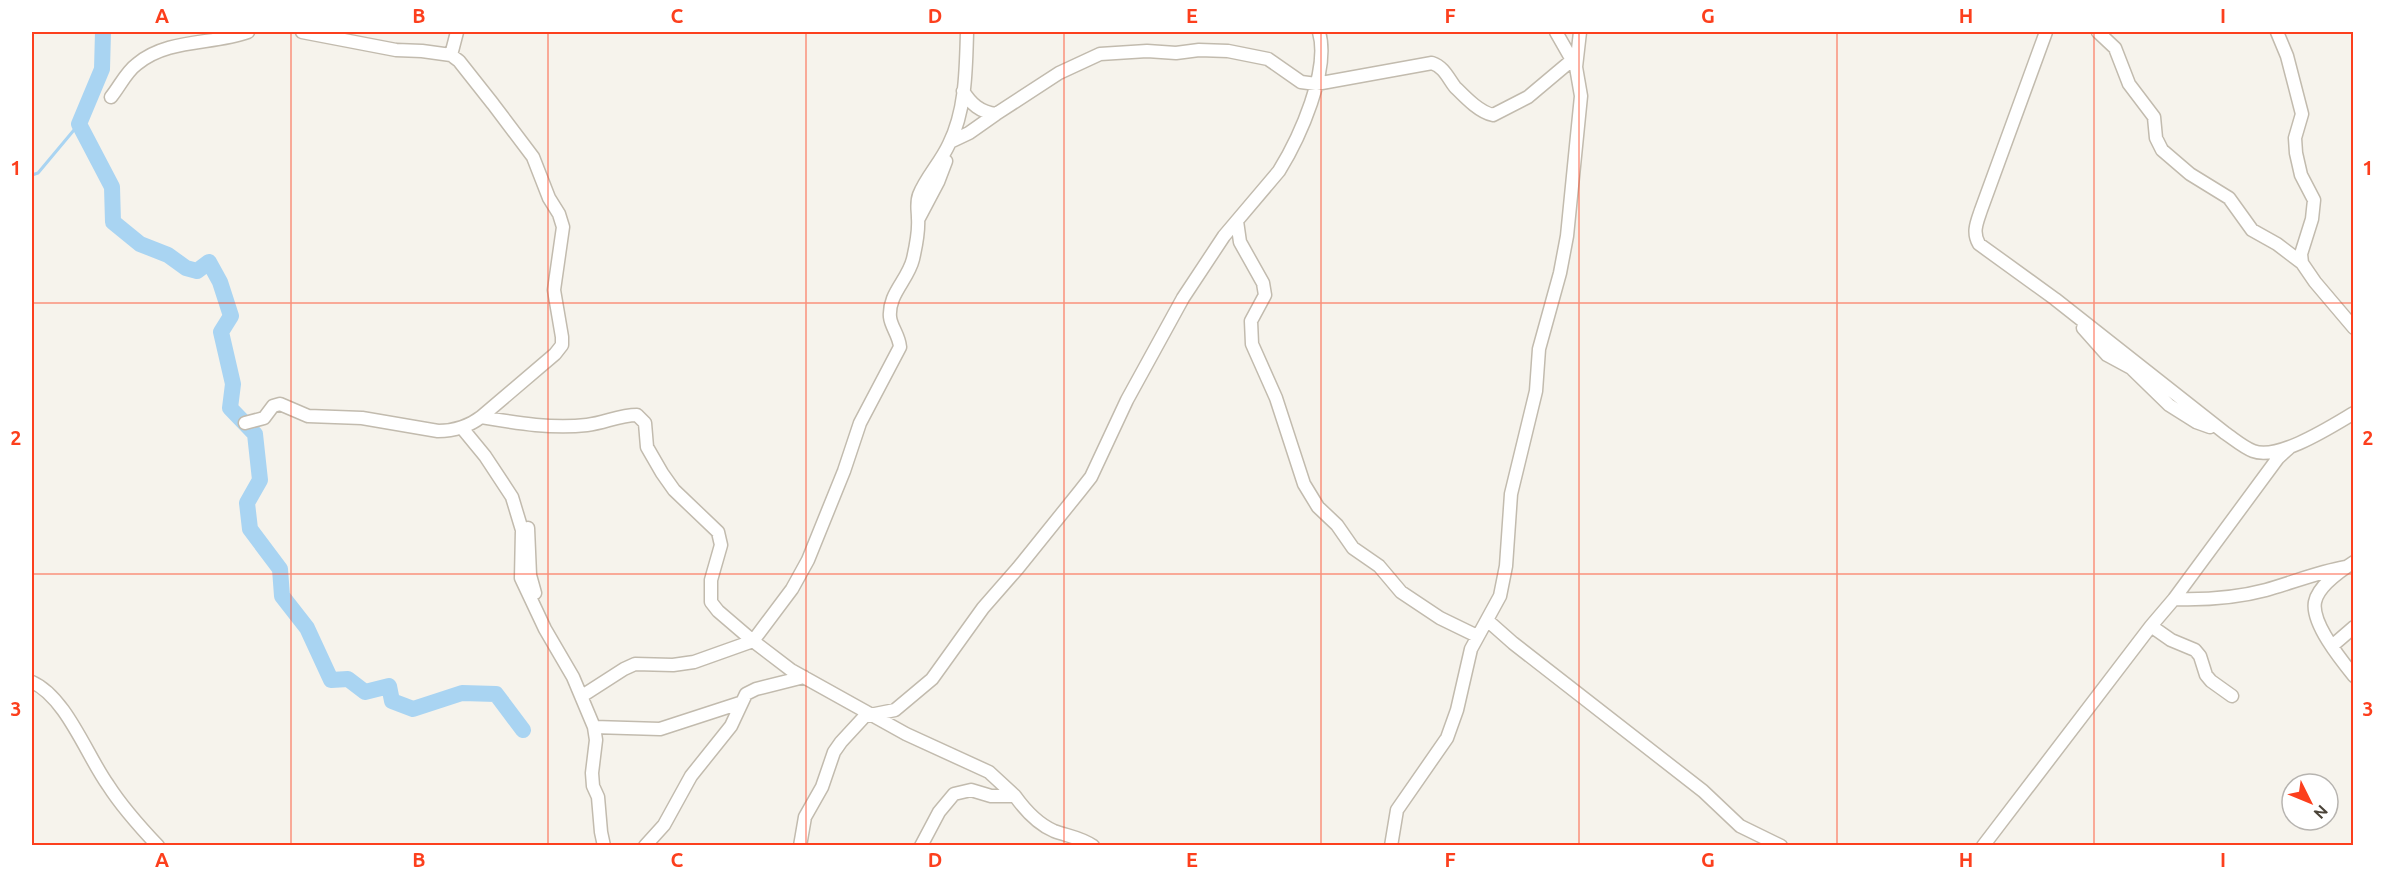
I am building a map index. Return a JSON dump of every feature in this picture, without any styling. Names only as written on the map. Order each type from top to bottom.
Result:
[{"type":"street","points":[[111,97],[134,65],[152,55],[202,40],[248,32]]},
{"type":"street","points":[[244,423],[264,418],[273,406],[280,404],[308,416],[362,418],[438,431],[462,428],[481,417],[555,354],[562,345],[554,290],[562,227],[559,214],[549,198],[533,157],[459,61],[451,55],[396,50],[303,32]]},
{"type":"street","points":[[451,55],[457,32]]},
{"type":"street","points":[[582,696],[635,664],[673,665],[694,662],[753,641],[792,589],[807,560],[844,471],[860,423],[900,347],[899,338],[890,319],[891,303],[895,292],[909,271],[913,258],[918,196],[949,145],[957,122],[963,91],[967,32]]},
{"type":"street","points":[[800,846],[805,818],[825,781],[834,752],[859,720],[870,714],[895,710],[933,679],[983,608],[1091,477],[1127,400],[1170,319],[1224,236],[1285,161],[1313,98],[1322,56],[1319,32]]},
{"type":"street","points":[[1390,846],[1397,810],[1447,738],[1477,636],[1500,596],[1506,566],[1511,494],[1536,391],[1539,349],[1568,236],[1581,96],[1574,63],[1556,32]]},
{"type":"street","points":[[949,145],[1059,73],[1100,54],[1147,51],[1176,53],[1199,50],[1228,51],[1268,59],[1301,82],[1316,84],[1432,63],[1442,68],[1456,87],[1485,113],[1493,115],[1528,97],[1574,63],[1580,32]]},
{"type":"street","points":[[2046,32],[1980,210],[1975,237],[1986,251],[2039,287],[2224,433],[2255,452],[2278,458]]},
{"type":"street","points":[[2098,32],[2115,48],[2129,84],[2154,117],[2156,138],[2162,150],[2190,174],[2229,198],[2252,230],[2277,244],[2302,263],[2314,282],[2354,328]]},
{"type":"street","points":[[2277,32],[2287,56],[2302,114],[2295,138],[2296,153],[2301,175],[2314,200],[2312,219],[2301,254],[2302,263]]},
{"type":"street","points":[[963,91],[977,108],[996,114]]},
{"type":"street","points":[[1237,221],[1240,242],[1257,271],[1265,295],[1251,321],[1252,345],[1276,398],[1304,484],[1318,507],[1337,525],[1353,548],[1380,566],[1401,592],[1440,618],[1477,636]]},
{"type":"street","points":[[2255,452],[2290,447],[2323,432],[2354,413]]},
{"type":"street","points":[[481,417],[536,426],[558,427],[588,425],[621,415],[637,415],[645,423],[648,447],[653,461],[674,490],[718,532],[722,545],[711,580],[711,602],[753,641],[804,677],[906,734],[989,772],[1004,784],[1043,825],[1056,832],[1077,837],[1093,846]]},
{"type":"street","points":[[462,428],[485,456],[512,497],[529,530],[530,575],[536,595],[535,608],[582,696],[594,727],[596,740],[592,773],[593,786],[598,797],[604,846]]},
{"type":"street","points":[[1983,846],[2174,599],[2278,458],[2290,447]]},
{"type":"street","points":[[2174,599],[2202,600],[2245,594],[2275,588],[2316,572],[2350,564]]},
{"type":"street","points":[[2350,564],[2326,585],[2315,601],[2314,614],[2332,646],[2354,676]]},
{"type":"street","points":[[1487,620],[1703,791],[1740,826],[1781,846]]},
{"type":"street","points":[[2151,626],[2171,640],[2195,650],[2200,656],[2206,675],[2232,696]]},
{"type":"street","points":[[2332,646],[2354,627]]},
{"type":"street","points":[[645,846],[664,825],[691,776],[731,726],[746,694],[756,689],[804,677]]},
{"type":"street","points":[[32,682],[51,697],[70,721],[107,784],[158,846]]},
{"type":"street","points":[[594,727],[660,729],[740,703]]},
{"type":"street","points":[[921,846],[939,812],[954,794],[971,790],[991,796],[1015,796]]},
{"type":"waterway","points":[[103,32],[102,69],[79,124],[112,187],[113,222],[140,244],[168,255],[186,268],[197,271],[209,262],[220,282],[231,316],[221,332],[233,384],[230,408],[255,434],[260,480],[247,503],[250,529],[280,569],[282,596],[307,628],[331,680],[348,679],[365,692],[389,686],[392,701],[413,709],[462,693],[496,694],[523,730]]},
{"type":"waterway","points":[[32,175],[38,173],[79,124]]}]
